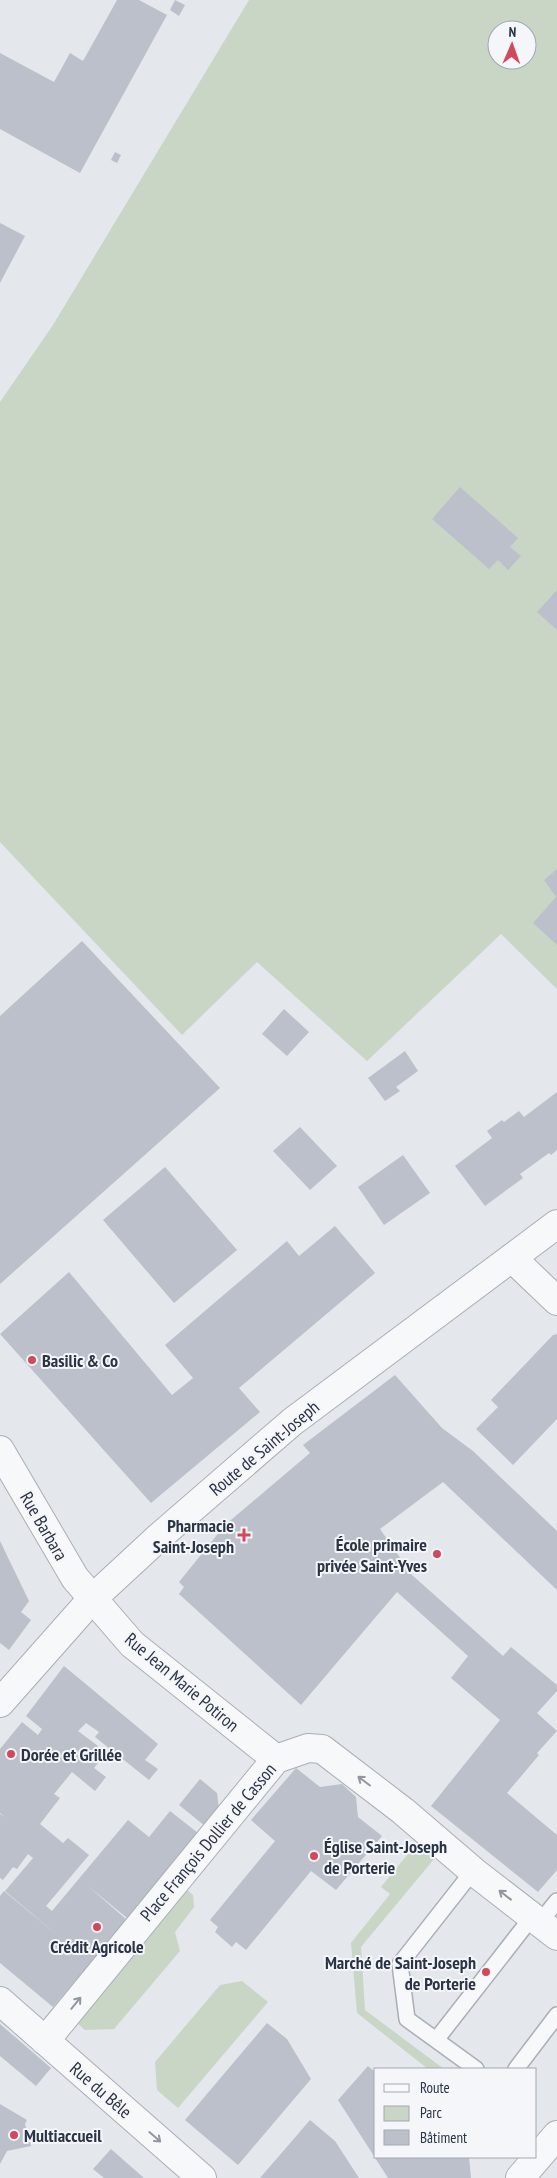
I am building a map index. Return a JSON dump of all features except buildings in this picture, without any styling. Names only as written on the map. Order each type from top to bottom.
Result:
[{"type":"street","name":"Route de Saint-Joseph","points":[[0,1703],[92,1600],[160,1536],[292,1422],[557,1224]]},
{"type":"street","points":[[512,1258],[557,1301]]},
{"type":"street","name":"Rue Barbara","points":[[0,1450],[75,1578],[92,1600]]},
{"type":"street","name":"Rue Jean Marie Potiron","points":[[92,1600],[132,1644],[276,1759]]},
{"type":"street","name":"Place François Dollier de Casson","points":[[45,2041],[276,1759],[308,1748],[322,1749],[403,1811],[473,1871],[543,1925]]},
{"type":"street","name":"Rue du Bêle","points":[[0,2001],[202,2178]]},
{"type":"street","points":[[520,2178],[557,2135]]},
{"type":"lane","points":[[473,1871],[400,1964],[407,2019],[475,2068]]},
{"type":"lane","points":[[436,2040],[543,1925],[557,1901]]},
{"type":"lane","points":[[517,2068],[557,2015]]},
{"type":"green space","points":[[249,0],[557,0],[557,989],[501,934],[367,1061],[257,962],[182,1035],[0,842],[0,402],[53,325]]},
{"type":"green space","points":[[426,1832],[444,1847],[361,1947],[365,2010],[443,2068],[427,2068],[357,2013],[351,1943],[390,1894],[381,1887]]},
{"type":"green space","points":[[180,1884],[193,1895],[194,1907],[175,1932],[180,1951],[114,2029],[85,2030],[69,2016]]},
{"type":"green space","points":[[242,1981],[268,2002],[178,2108],[157,2090],[155,2062],[220,1985]]},
{"type":"place","name":"Basilic & Co","points":[[32,1360]]},
{"type":"place","name":"Pharmacie Saint-Joseph","points":[[244,1535]]},
{"type":"place","name":"École primaire privée Saint-Yves","points":[[437,1554]]},
{"type":"place","name":"Dorée et Grillée","points":[[11,1754]]},
{"type":"place","name":"Église Saint-Joseph de Porterie","points":[[314,1856]]},
{"type":"place","name":"Crédit Agricole","points":[[97,1927]]},
{"type":"place","name":"Marché de Saint-Joseph de Porterie","points":[[486,1972]]},
{"type":"place","name":"Multiaccueil","points":[[14,2135]]}]
